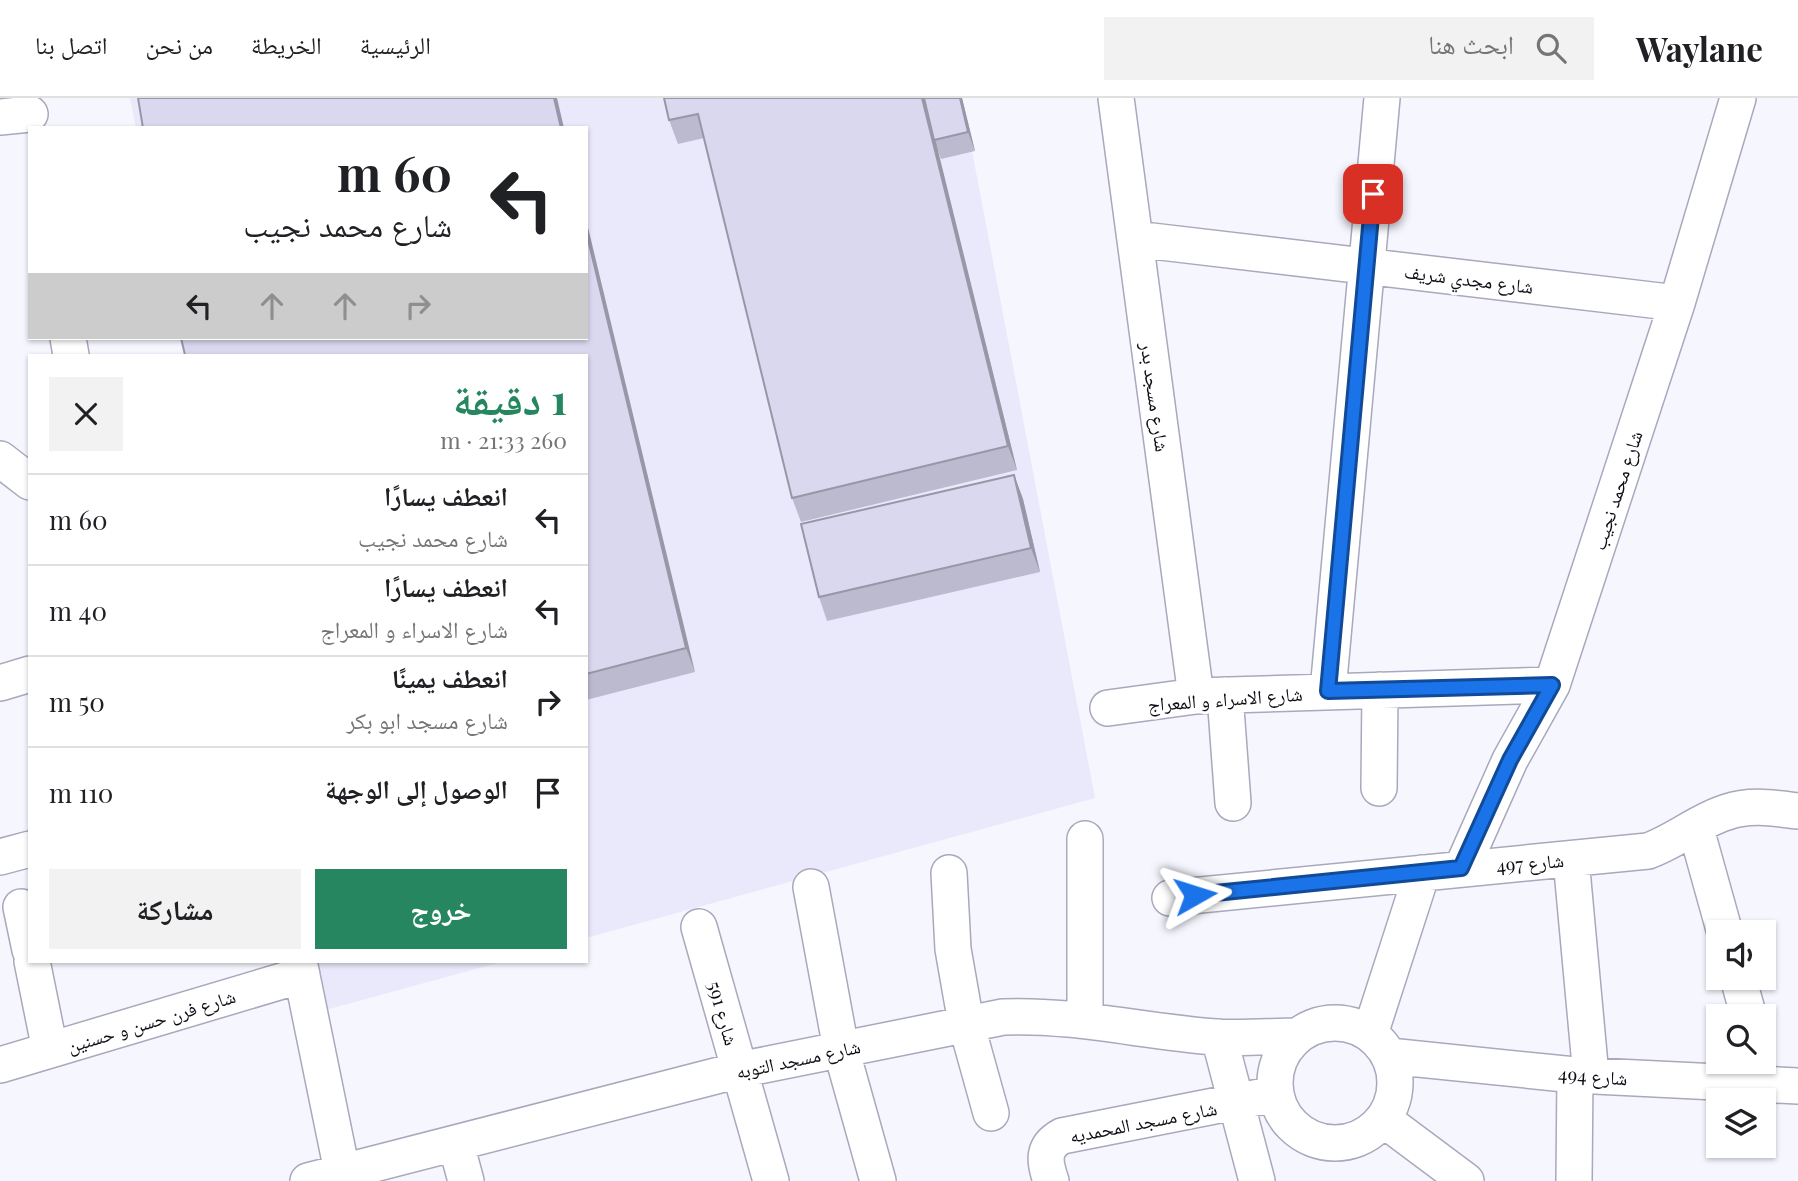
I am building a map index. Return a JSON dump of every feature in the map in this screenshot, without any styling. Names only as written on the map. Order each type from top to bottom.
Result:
[{"type":"street","name":"شارع مسجد بدر","points":[[1116,98],[1135,239],[1210,695],[1233,803]]},
{"type":"street","points":[[1328,691],[1382,98]]},
{"type":"street","name":"شارع محمد نجيب","points":[[1461,868],[1510,760],[1552,685],[1677,303],[1738,98]]},
{"type":"street","name":"شارع مجدي شريف","points":[[1135,239],[1677,303]]},
{"type":"street","points":[[0,458],[28,480]]},
{"type":"street","points":[[0,683],[28,675]]},
{"type":"street","name":"شارع الاسراء و المعراج","points":[[1108,708],[1210,695],[1552,685]]},
{"type":"street","points":[[1380,690],[1380,788]]},
{"type":"street","name":"شارع 497","points":[[1170,898],[1648,851],[1696,829],[1724,812],[1744,808],[1798,811]]},
{"type":"street","points":[[1696,829],[1721,920]]},
{"type":"street","points":[[1085,839],[1085,1019]]},
{"type":"street","points":[[0,856],[28,849]]},
{"type":"street","points":[[1571,859],[1583,1075],[1574,1181]]},
{"type":"street","points":[[949,873],[953,948],[966,1023],[991,1113]]},
{"type":"street","points":[[1379,1045],[1422,873]]},
{"type":"street","points":[[811,887],[841,1049],[878,1181]]},
{"type":"street","points":[[21,907],[28,940]]},
{"type":"street","name":"شارع 591","points":[[699,927],[771,1181]]},
{"type":"street","points":[[32,963],[50,1050]]},
{"type":"street","points":[[300,968],[343,1177]]},
{"type":"street","name":"شارع فرن حسن و حسنين","points":[[0,1065],[300,968]]},
{"type":"street","name":"شارع مسجد التوبه","points":[[308,1181],[343,1177],[456,1144],[739,1070],[1003,1017],[1085,1019],[1219,1037],[1297,1036]]},
{"type":"street","points":[[1326,1023],[1349,1025],[1379,1045],[1395,1077],[1393,1099],[1383,1119],[1362,1137],[1335,1143],[1321,1142],[1308,1137],[1287,1120],[1275,1094],[1275,1072],[1282,1052],[1297,1036],[1326,1023]]},
{"type":"street","points":[[1219,1037],[1257,1181]]},
{"type":"street","name":"شارع 494","points":[[1379,1045],[1583,1075],[1776,1078]]},
{"type":"street","name":"شارع مسجد المحمديه","points":[[1051,1181],[1045,1154],[1051,1142],[1062,1136],[1275,1094]]},
{"type":"street","points":[[1383,1119],[1466,1181]]},
{"type":"street","points":[[456,1144],[466,1181]]},
{"type":"shaded area","points":[[130,98],[962,98],[1095,798],[588,937],[588,354],[184,354],[180,340],[588,340],[588,126],[136,126]]},
{"type":"shaded area","points":[[312,963],[498,963],[322,1011]]},
{"type":"building","points":[[138,98],[554,98],[561,126],[143,126]]},
{"type":"building","points":[[664,98],[922,98],[1008,446],[792,498],[698,114],[669,120]]},
{"type":"building","points":[[924,98],[960,98],[968,132],[934,140]]},
{"type":"building","points":[[588,239],[686,648],[588,673],[588,354],[185,354],[181,340],[588,340]]},
{"type":"building","points":[[1014,475],[1031,548],[819,597],[801,524]]},
{"type":"route","points":[[1195,895],[1461,868],[1510,760],[1538,715],[1552,685],[1328,691],[1373,194]]}]
